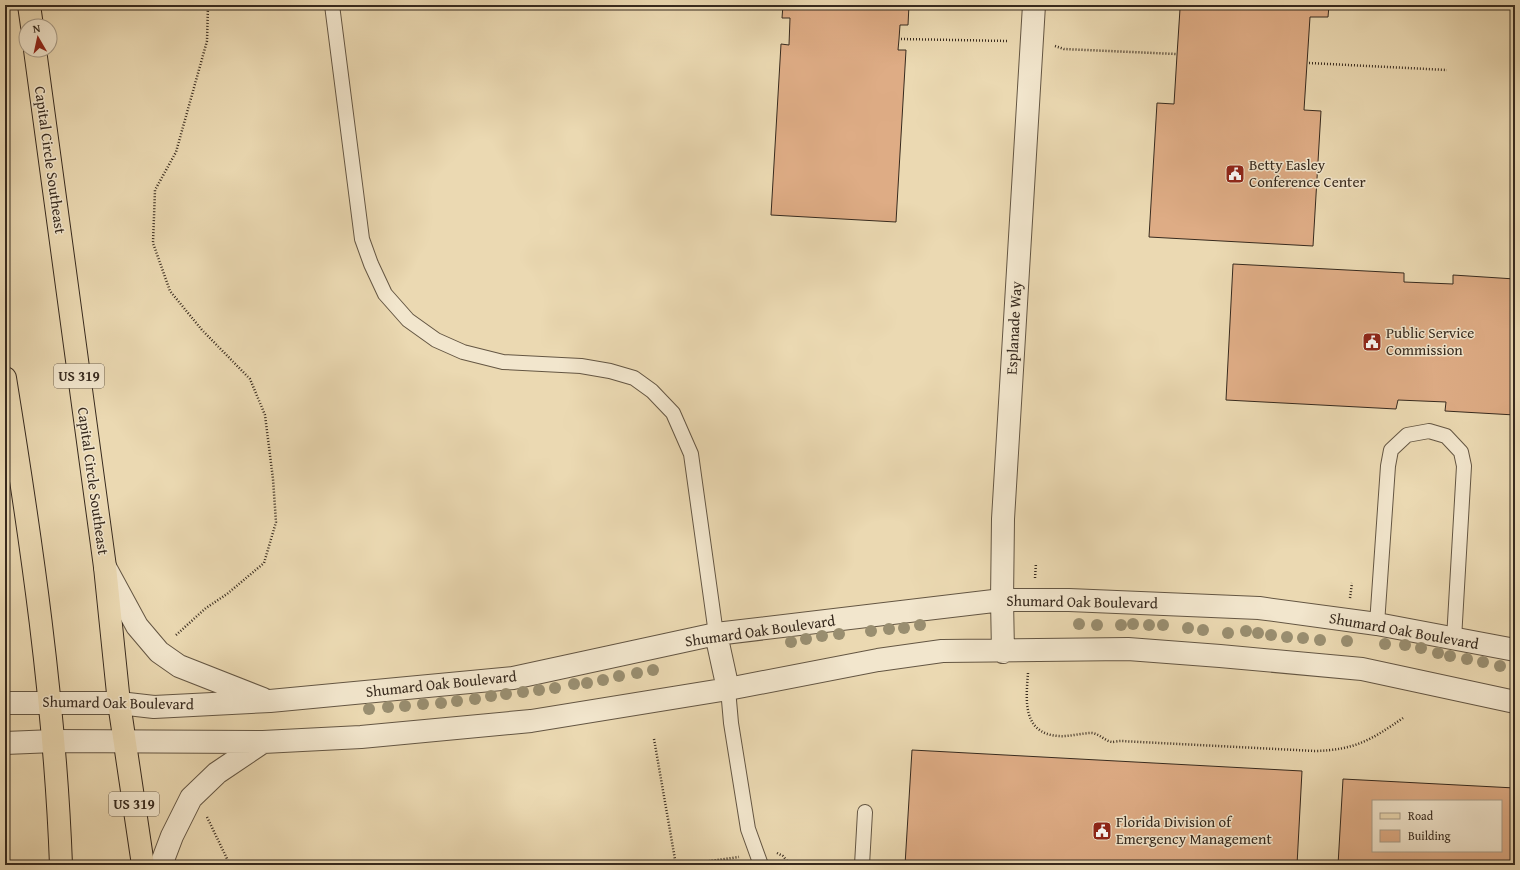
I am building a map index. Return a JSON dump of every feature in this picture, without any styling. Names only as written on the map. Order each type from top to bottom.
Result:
[{"type":"main road","points":[[29,5],[31,18]]},
{"type":"main road","name":"Capital Circle Southeast","points":[[36,58],[105,567],[119,703],[144,865]]},
{"type":"main road","points":[[5,378],[36,590],[50,702],[54,742],[61,865]]},
{"type":"street","name":"Esplanade Way","points":[[1004,652],[1002,600],[1003,511],[1034,5]]},
{"type":"street","points":[[105,567],[137,626],[159,652],[179,666],[270,701]]},
{"type":"street","name":"Shumard Oak Boulevard","points":[[5,703],[119,703],[154,707],[270,701],[513,678],[716,634],[1002,600],[1069,600],[1259,608],[1377,624],[1515,650]]},
{"type":"street","points":[[716,634],[728,689]]},
{"type":"street","points":[[5,743],[263,742],[361,737],[531,721],[728,689],[878,660],[942,651],[1004,652],[1128,649],[1220,656],[1362,670],[1515,702]]},
{"type":"street","points":[[161,865],[172,836],[191,798],[217,773],[263,742]]},
{"type":"lane","points":[[332,5],[362,239],[371,264],[385,294],[408,320],[436,340],[463,352],[503,362],[581,366],[610,371],[634,378],[652,391],[673,413],[691,454],[716,634]]},
{"type":"lane","points":[[1377,624],[1388,466],[1391,450],[1407,435],[1429,431],[1446,436],[1461,452],[1464,466],[1454,639]]},
{"type":"lane","points":[[728,689],[731,723],[748,829],[761,865]]},
{"type":"lane","points":[[862,865],[865,812]]},
{"type":"path","points":[[171,640],[206,608],[227,594],[264,563],[276,522],[273,479],[265,415],[250,380],[202,330],[170,291],[153,243],[155,190],[176,152],[206,41],[208,5]]},
{"type":"path","points":[[901,39],[927,40]]},
{"type":"path","points":[[1309,63],[1447,70]]},
{"type":"path","points":[[1034,600],[1036,563]]},
{"type":"path","points":[[1030,651],[1026,708],[1031,721],[1041,731],[1059,736],[1094,733],[1102,736],[1110,742],[1121,741],[1330,751],[1353,747],[1376,737],[1404,718]]},
{"type":"path","points":[[654,739],[676,865]]},
{"type":"path","points":[[204,812],[230,865]]},
{"type":"building","points":[[783,5],[909,5],[908,25],[900,25],[898,50],[906,50],[896,222],[771,215],[781,44],[789,45],[790,18],[782,18]]},
{"type":"building","name":"Betty Easley Conference Center","points":[[1163,5],[1329,5],[1328,17],[1310,17],[1304,110],[1321,111],[1313,246],[1149,237],[1157,103],[1174,104],[1180,9],[1163,8]]},
{"type":"building","name":"Public Service Commission","points":[[1233,264],[1404,273],[1404,282],[1453,284],[1453,275],[1515,279],[1515,415],[1445,411],[1446,402],[1398,400],[1396,409],[1226,400]]},
{"type":"building","points":[[912,750],[1302,771],[1297,865],[905,865]]},
{"type":"building","points":[[1343,779],[1515,788],[1515,865],[1338,865]]},
{"type":"place","name":"Betty Easley Conference Center","points":[[1235,174]]},
{"type":"place","name":"Public Service Commission","points":[[1372,342]]},
{"type":"place","name":"Florida Division of Emergency Management","points":[[1102,831]]}]
